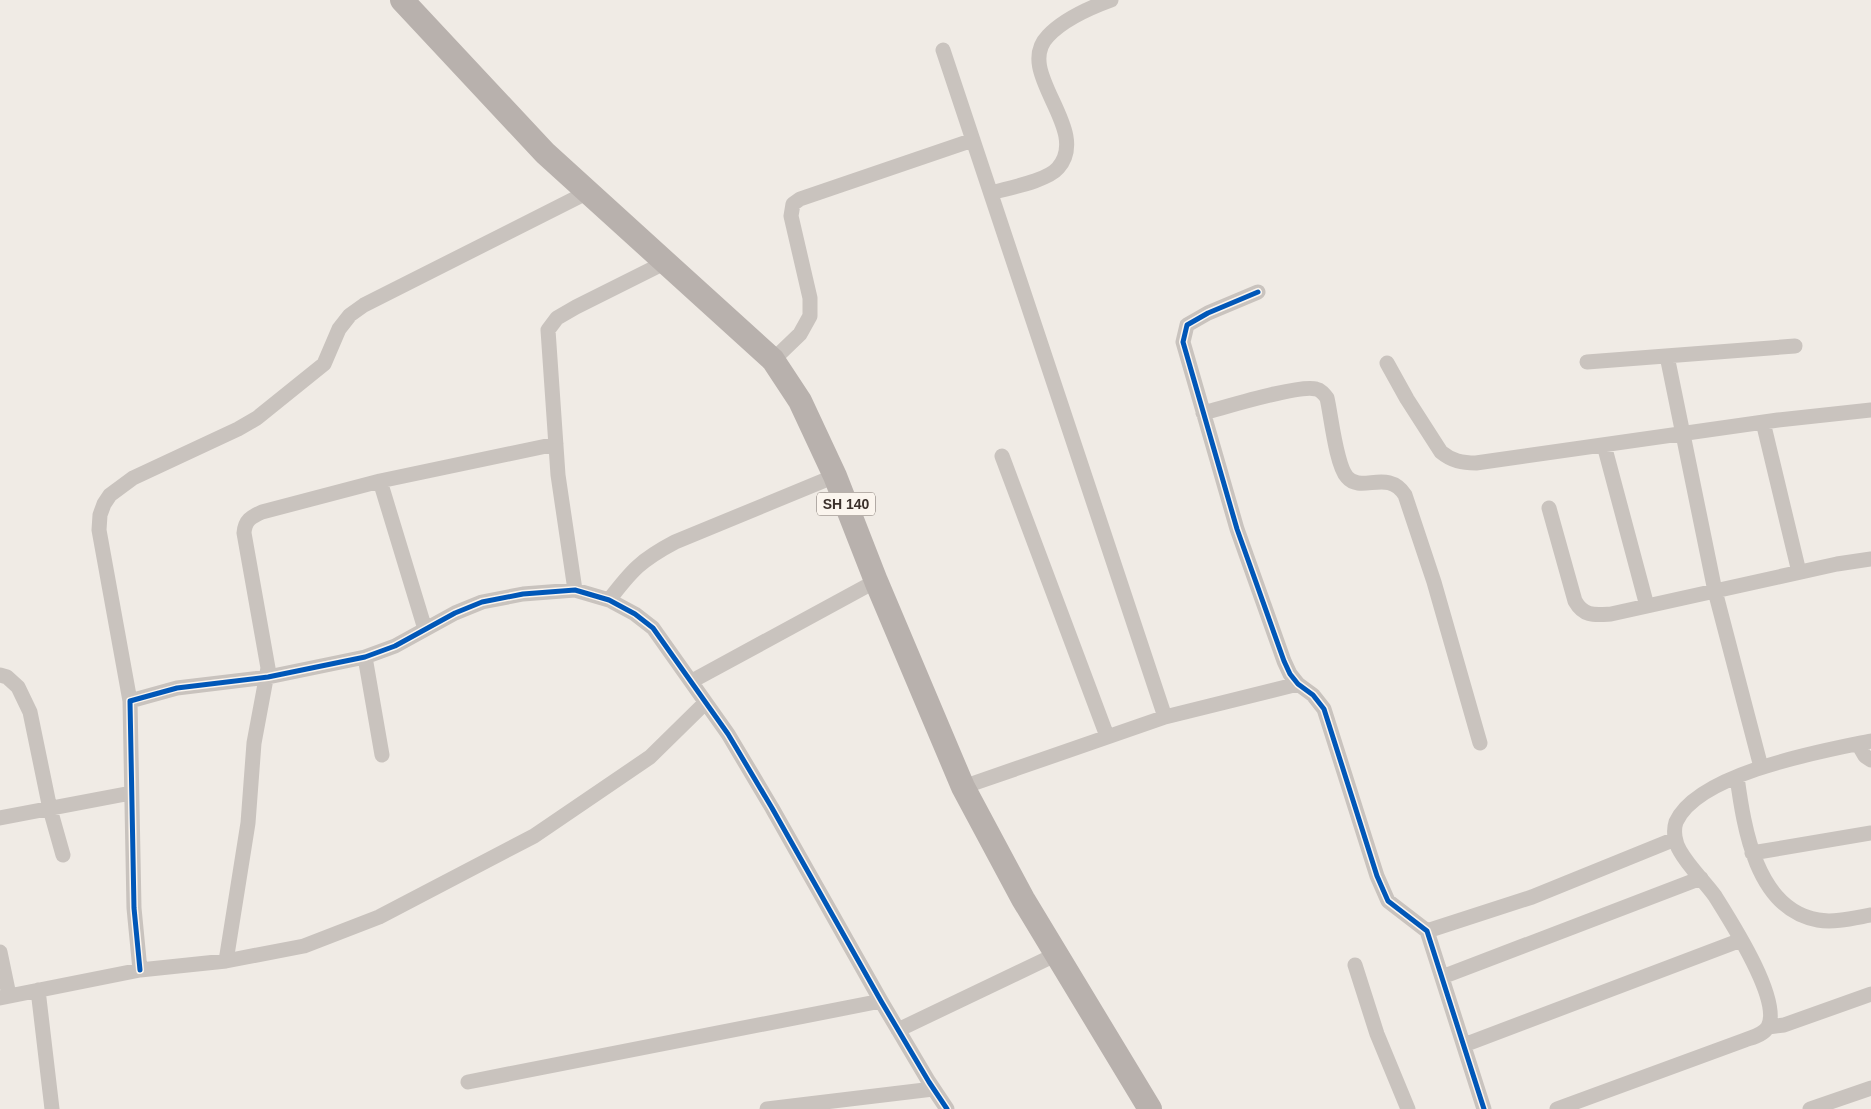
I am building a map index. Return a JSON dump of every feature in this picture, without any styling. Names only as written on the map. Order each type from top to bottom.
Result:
[{"type":"main road","name":"SH 140","points":[[402,0],[545,153],[772,360],[800,401],[835,476],[962,786],[1023,899],[1150,1109]]},
{"type":"street","points":[[991,193],[1044,177],[1057,169],[1064,159],[1067,147],[1065,129],[1038,62],[1040,49],[1047,36],[1065,23],[1090,8],[1111,0]]},
{"type":"street","points":[[943,50],[1165,717]]},
{"type":"street","points":[[772,360],[800,334],[810,316],[810,298],[791,216],[793,204],[800,199],[973,140]]},
{"type":"street","points":[[140,970],[134,908],[130,701],[99,530],[100,515],[104,504],[110,495],[133,478],[238,429],[257,418],[324,364],[339,329],[350,315],[364,305],[588,192]]},
{"type":"street","points":[[575,590],[558,475],[547,344],[548,330],[552,323],[576,307],[666,262]]},
{"type":"street","points":[[1258,292],[1208,313],[1187,325],[1183,342],[1237,529],[1284,661],[1290,674],[1298,684],[1313,695],[1324,709],[1377,876],[1388,901],[1427,932],[1484,1109]]},
{"type":"street","points":[[1588,362],[1795,346]]},
{"type":"street","points":[[1667,356],[1715,590],[1761,767]]},
{"type":"street","points":[[1387,363],[1407,399],[1441,452],[1454,461],[1476,463],[1764,422],[1871,410]]},
{"type":"street","points":[[1203,413],[1294,390],[1316,389],[1323,393],[1327,398],[1340,463],[1346,476],[1352,481],[1360,483],[1385,481],[1394,483],[1405,495],[1434,582],[1480,743]]},
{"type":"street","points":[[1764,422],[1800,572]]},
{"type":"street","points":[[226,961],[248,824],[251,763],[268,677],[268,659],[244,533],[244,526],[247,520],[262,512],[380,481],[556,444]]},
{"type":"street","points":[[1604,445],[1647,606]]},
{"type":"street","points":[[1002,456],[1107,736]]},
{"type":"street","points":[[609,600],[639,563],[655,552],[835,476]]},
{"type":"street","points":[[380,481],[425,629]]},
{"type":"street","points":[[1548,508],[1575,600],[1579,608],[1589,614],[1596,615],[1647,606],[1800,572],[1871,559]]},
{"type":"street","points":[[692,681],[876,580]]},
{"type":"street","points":[[130,701],[177,688],[268,677],[365,658],[395,646],[455,613],[482,602],[523,594],[575,590],[609,600],[635,614],[653,628],[728,734],[881,1001],[933,1089],[947,1109]]},
{"type":"street","points":[[365,658],[382,755]]},
{"type":"street","points":[[0,675],[7,677],[18,687],[30,712],[50,809],[63,855]]},
{"type":"street","points":[[962,786],[1165,717],[1298,684]]},
{"type":"street","points":[[0,952],[4,996],[140,970],[226,961],[304,946],[379,917],[534,836],[650,757],[705,703]]},
{"type":"street","points":[[1557,1109],[1761,1034],[1768,1027],[1770,1020],[1769,1003],[1750,954],[1714,896],[1680,852],[1674,839],[1675,824],[1682,812],[1704,793],[1761,767],[1864,742],[1865,756],[1871,760]]},
{"type":"street","points":[[1737,777],[1743,823],[1752,853],[1767,884],[1783,903],[1801,915],[1819,920],[1871,915]]},
{"type":"street","points":[[0,818],[132,793]]},
{"type":"street","points":[[1752,853],[1871,833]]},
{"type":"street","points":[[1427,932],[1532,897],[1674,839]]},
{"type":"street","points":[[1442,977],[1701,878]]},
{"type":"street","points":[[1464,1045],[1742,940]]},
{"type":"street","points":[[898,1030],[1056,954]]},
{"type":"street","points":[[1354,964],[1377,1034],[1408,1109]]},
{"type":"street","points":[[38,990],[52,1109]]},
{"type":"street","points":[[1768,1027],[1784,1024],[1871,994]]},
{"type":"street","points":[[468,1082],[881,1001]]},
{"type":"street","points":[[1810,1109],[1871,1088]]},
{"type":"street","points":[[767,1109],[933,1089]]},
{"type":"cycle path","points":[[1258,292],[1208,313],[1187,325],[1183,342],[1237,529],[1284,661],[1290,674],[1298,684],[1313,695],[1324,709],[1377,876],[1388,901],[1427,931],[1484,1109]]},
{"type":"cycle path","points":[[140,970],[134,908],[130,701],[177,688],[268,677],[365,657],[395,646],[455,613],[482,602],[523,594],[575,590],[609,600],[635,614],[653,628],[728,734],[881,1001],[947,1109]]}]
